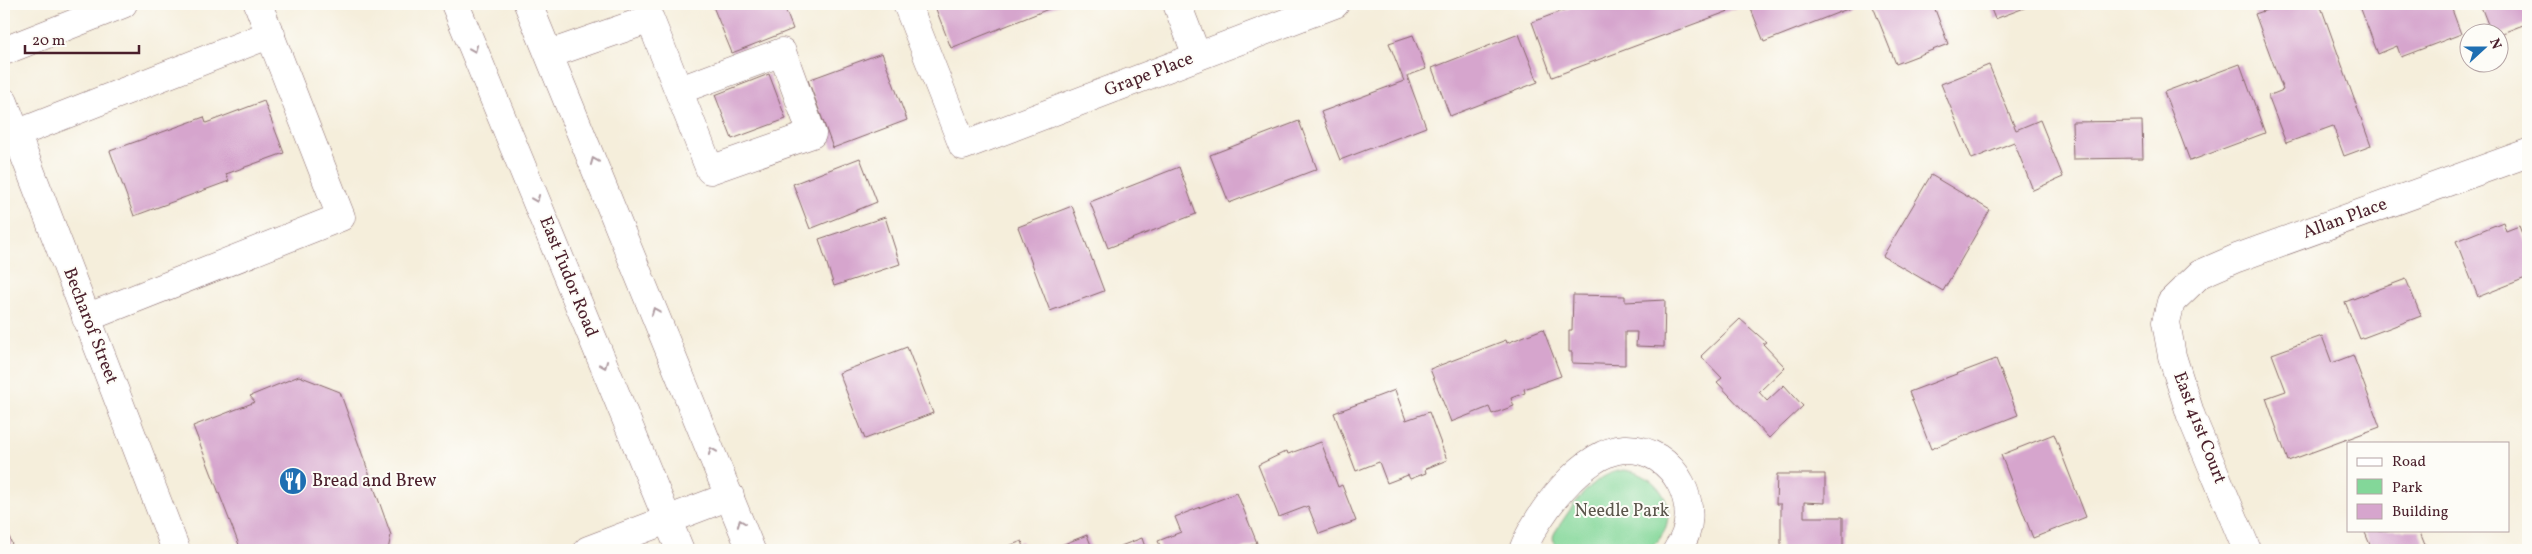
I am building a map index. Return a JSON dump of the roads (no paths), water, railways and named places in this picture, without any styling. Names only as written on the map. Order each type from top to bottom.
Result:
[{"type":"street","points":[[4,51],[123,4]]},
{"type":"street","points":[[86,318],[341,217],[258,4]]},
{"type":"street","name":"East Tudor Road","points":[[455,4],[680,550]]},
{"type":"street","points":[[528,4],[752,550]]},
{"type":"street","name":"Grape Place","points":[[907,4],[964,146],[1335,4]]},
{"type":"street","points":[[1177,4],[1197,56]]},
{"type":"street","points":[[550,54],[650,19],[680,90],[710,170],[812,134],[782,52],[680,90]]},
{"type":"street","points":[[16,134],[270,34]]},
{"type":"street","name":"Becharof Street","points":[[4,102],[176,550]]},
{"type":"street","name":"Allan Place","points":[[2171,302],[2200,274],[2237,258],[2528,153]]},
{"type":"street","name":"East 41st Court","points":[[2171,302],[2166,322],[2172,356],[2192,416],[2248,550]]},
{"type":"street","points":[[1522,550],[1542,514],[1580,471],[1606,454],[1630,449],[1661,461],[1676,474],[1683,488],[1688,503],[1689,523],[1683,541],[1677,550]]},
{"type":"street","points":[[588,550],[730,496]]},
{"type":"place","name":"Bread and Brew","points":[[293,481]]},
{"type":"park label","name":"Needle Park","points":[[1622,511]]}]
